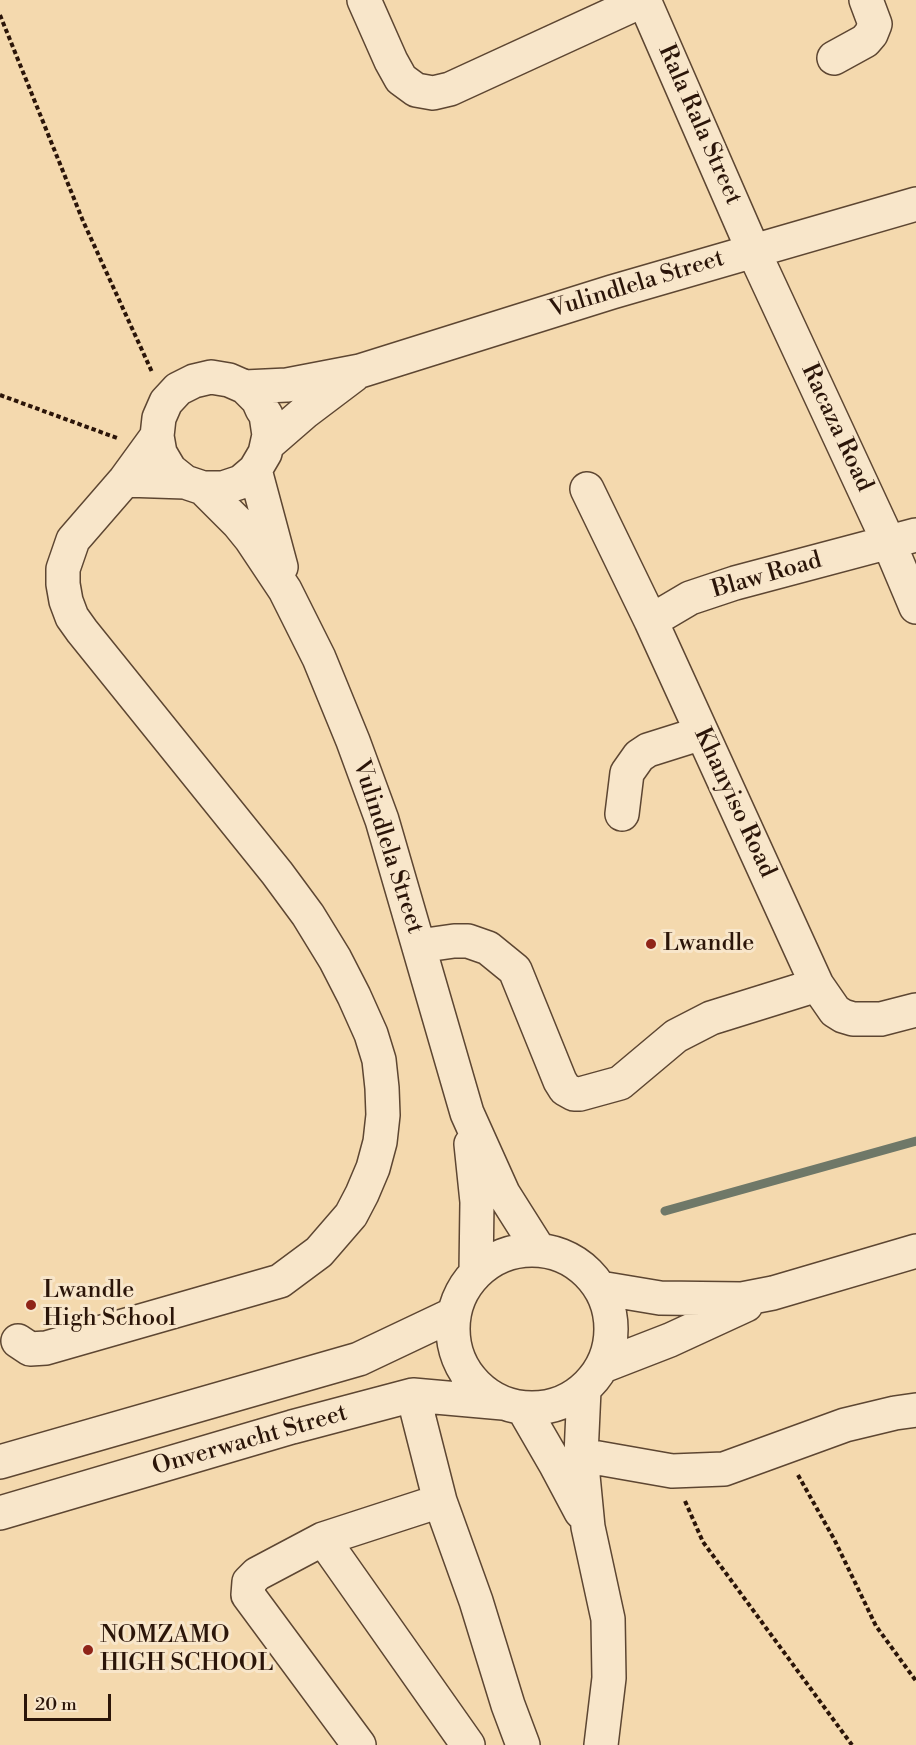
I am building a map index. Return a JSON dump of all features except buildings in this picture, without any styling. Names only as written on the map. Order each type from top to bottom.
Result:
[{"type":"street","points":[[364,0],[401,79],[416,90],[433,93],[450,89],[644,0]]},
{"type":"street","name":"Rala Rala Street","points":[[644,0],[753,250]]},
{"type":"street","points":[[834,58],[865,41],[871,34],[874,24],[866,0]]},
{"type":"street","name":"Vulindlela Street","points":[[245,387],[287,385],[360,371],[753,250],[916,204]]},
{"type":"street","name":"Racaza Road","points":[[753,250],[902,539],[916,607]]},
{"type":"street","name":"Vulindlela Street","points":[[285,590],[261,458],[305,412],[360,371]]},
{"type":"street","points":[[125,480],[223,488],[241,482],[261,458],[269,435],[266,416],[258,400],[245,387],[229,380],[211,377],[194,381],[178,389],[166,402],[159,418],[159,445],[170,470],[194,485]]},
{"type":"street","points":[[18,1341],[30,1349],[46,1348],[280,1281],[319,1252],[351,1215],[373,1168],[381,1133],[382,1088],[379,1060],[354,996],[335,959],[308,915],[277,873],[72,617],[66,601],[63,584],[67,554],[73,540],[159,445]]},
{"type":"street","name":"Vulindlela Street","points":[[194,485],[238,523],[251,539],[285,590],[319,658],[382,820],[467,1113],[503,1193],[539,1250]]},
{"type":"street","name":"Khanyiso Road","points":[[587,489],[651,621],[817,985],[835,1011],[854,1019],[881,1019],[916,1010]]},
{"type":"street","name":"Blaw Road","points":[[651,621],[690,598],[735,583],[902,539]]},
{"type":"street","points":[[622,814],[627,772],[639,756],[648,750],[702,733]]},
{"type":"street","points":[[419,946],[454,940],[468,941],[488,948],[515,970],[560,1081],[565,1089],[574,1094],[620,1083],[676,1036],[711,1018],[817,985]]},
{"type":"street","name":"Vulindlela Street","points":[[467,1113],[477,1202],[476,1272]]},
{"type":"street","points":[[601,1745],[609,1678],[608,1619],[588,1527],[581,1455],[594,1378],[611,1340],[610,1313],[600,1288],[580,1266],[554,1253],[539,1250],[505,1255],[485,1265],[476,1272],[462,1292],[454,1314],[453,1336],[458,1357],[468,1377],[484,1392],[513,1406],[544,1408],[566,1402],[594,1378],[773,1293]]},
{"type":"street","points":[[600,1288],[660,1298],[742,1299],[773,1293],[916,1251]]},
{"type":"street","name":"Onverwacht Street","points":[[0,1462],[359,1359],[454,1314]]},
{"type":"street","points":[[413,1395],[440,1501],[476,1601],[508,1705],[523,1745]]},
{"type":"street","name":"Onverwacht Street","points":[[0,1514],[292,1427],[413,1395],[513,1406]]},
{"type":"street","points":[[513,1406],[556,1465],[588,1527]]},
{"type":"street","points":[[581,1455],[672,1471],[724,1469],[845,1425],[916,1410]]},
{"type":"street","points":[[359,1745],[248,1595],[249,1582],[257,1574],[323,1539],[440,1501]]},
{"type":"street","points":[[323,1539],[468,1745]]},
{"type":"path","points":[[0,15],[83,221],[166,402]]},
{"type":"path","points":[[0,395],[159,445]]},
{"type":"path","points":[[785,1446],[876,1626],[916,1680]]},
{"type":"path","points":[[672,1471],[704,1542],[852,1745]]},
{"type":"waterway","points":[[665,1211],[916,1141]]},
{"type":"place","name":"Lwandle","points":[[651,944]]},
{"type":"place","name":"Lwandle High School","points":[[31,1305]]},
{"type":"place","name":"NOMZAMO HIGH SCHOOL","points":[[88,1650]]}]
